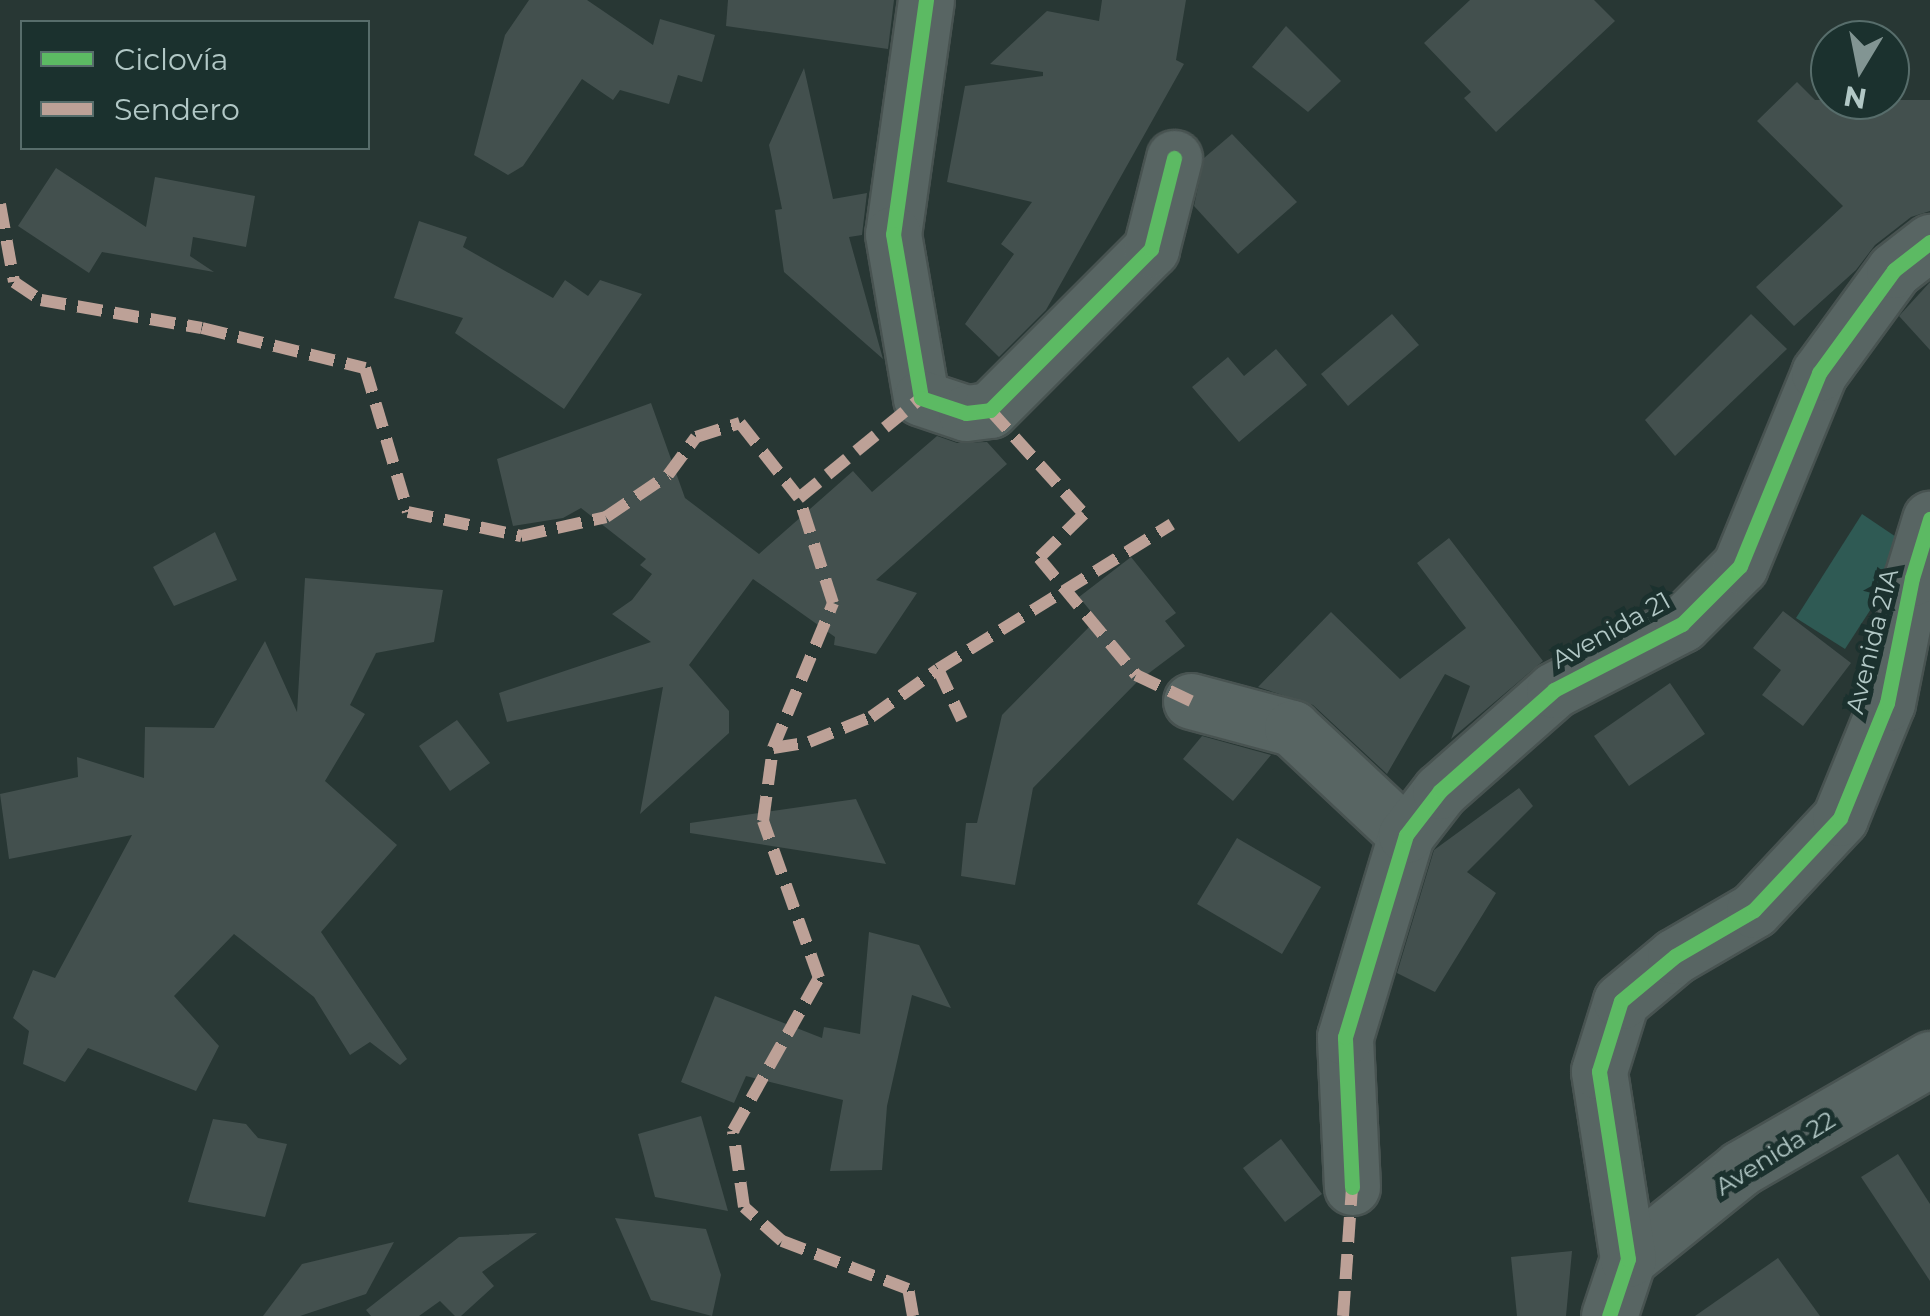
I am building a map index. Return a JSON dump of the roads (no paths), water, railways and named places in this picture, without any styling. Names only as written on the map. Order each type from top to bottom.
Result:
[{"type":"street","points":[[926,0],[893,234],[921,398],[966,413],[990,410],[1150,249],[1174,158]]},
{"type":"street","name":"Avenida 21","points":[[1352,1187],[1345,1037],[1406,835],[1440,791],[1554,690],[1682,624],[1740,566],[1819,373],[1894,270],[1930,242]]},
{"type":"street","name":"Avenida 21A","points":[[1628,1259],[1599,1072],[1620,1001],[1675,956],[1754,910],[1840,818],[1887,703],[1912,578],[1930,519]]},
{"type":"street","points":[[1192,700],[1292,728],[1406,835]]},
{"type":"street","name":"Avenida 22","points":[[1628,1259],[1740,1168],[1930,1059]]},
{"type":"street","points":[[1609,1316],[1628,1259]]},
{"type":"water","points":[[1862,514],[1911,547],[1845,649],[1796,618]]}]
